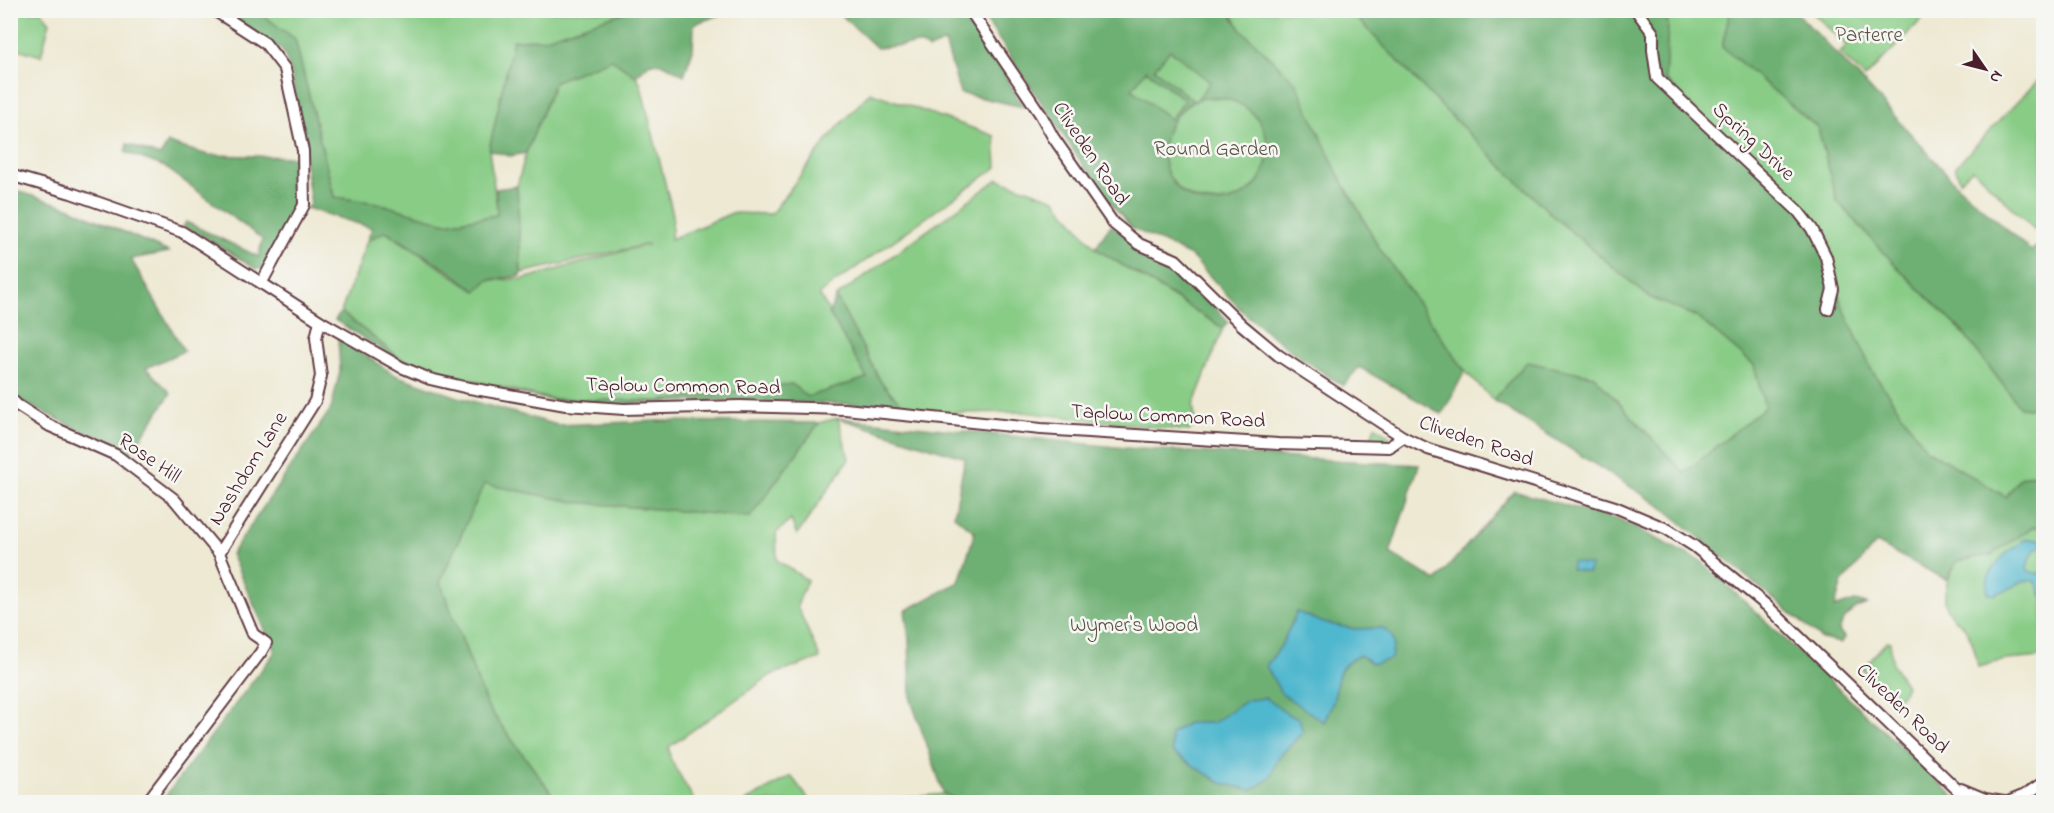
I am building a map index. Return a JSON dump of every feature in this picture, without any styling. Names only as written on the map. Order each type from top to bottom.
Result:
[{"type":"street","points":[[214,10],[265,43],[285,69],[303,151],[304,205],[262,282]]},
{"type":"street","name":"Cliveden Road","points":[[970,10],[1041,115],[1053,137],[1113,223],[1139,244],[1176,260],[1242,325],[1278,355],[1403,437],[1452,458],[1616,507],[1667,529],[1694,546],[1766,605],[1970,802]]},
{"type":"street","name":"Spring Drive","points":[[1636,10],[1653,33],[1657,78],[1798,211],[1812,229],[1826,257],[1833,289],[1828,309]]},
{"type":"street","name":"Taplow Common Road","points":[[10,175],[182,232],[320,321],[401,367],[430,379],[464,387],[566,405],[624,409],[740,406],[845,409],[1041,429],[1278,444],[1389,447],[1403,437]]},
{"type":"street","name":"Nashdom Lane","points":[[147,802],[266,643],[254,634],[219,553],[315,401],[321,376],[316,338],[320,321]]},
{"type":"street","name":"Rose Hill","points":[[10,398],[50,426],[116,455],[174,499],[219,553]]},
{"type":"street","points":[[1955,787],[1985,799],[2006,802],[2023,799],[2043,782]]},
{"type":"green space","points":[[10,11],[41,11],[50,22],[41,56],[11,47]]},
{"type":"green space","points":[[223,11],[257,11],[295,39],[334,197],[377,203],[446,223],[497,215],[496,189],[517,186],[521,276],[488,280],[476,291],[451,272],[386,231],[367,241],[372,228],[306,208],[311,204],[291,71],[282,50]]},
{"type":"green space","points":[[257,11],[628,11],[543,39],[515,40],[489,150],[498,215],[446,223],[377,203],[334,197],[295,39]]},
{"type":"green space","points":[[628,11],[724,11],[723,14],[694,24],[693,50],[684,75],[664,64],[650,63],[636,76],[612,59],[555,81],[526,153],[510,156],[489,150],[513,40],[543,39]]},
{"type":"green space","points":[[837,11],[970,11],[1023,107],[960,93],[945,42],[929,49],[919,44],[877,48]]},
{"type":"green space","points":[[986,11],[1229,11],[1241,29],[1296,83],[1337,172],[1380,249],[1465,371],[1442,414],[1359,367],[1343,386],[1287,348],[1243,312],[1191,256],[1132,228],[1102,193],[982,14]],"holes":[[[1170,50],[1210,82],[1195,102],[1154,69]],[[1146,70],[1185,100],[1170,119],[1132,89]],[[1213,97],[1237,103],[1254,114],[1264,130],[1268,148],[1266,166],[1257,182],[1243,195],[1223,202],[1203,202],[1186,195],[1173,183],[1166,168],[1163,150],[1167,132],[1176,115],[1198,99]]]},
{"type":"green space","points":[[1229,11],[1350,11],[1445,110],[1554,217],[1649,297],[1697,317],[1754,365],[1765,407],[1684,474],[1594,376],[1527,362],[1493,400],[1465,371],[1380,249],[1337,172]]},
{"type":"green space","points":[[1350,11],[1656,11],[1668,23],[1665,80],[1705,121],[1776,178],[1810,216],[1842,305],[1872,371],[1926,449],[2006,497],[2020,478],[2043,471],[2043,526],[2033,527],[1991,555],[1957,561],[1947,580],[1876,543],[1842,583],[1834,608],[1855,601],[1867,604],[1857,608],[1843,621],[1839,631],[1845,638],[1840,643],[1822,639],[1661,506],[1493,400],[1527,362],[1594,376],[1684,473],[1765,407],[1754,365],[1697,317],[1649,297],[1554,217],[1445,110]]},
{"type":"green space","points":[[1656,11],[1730,11],[1722,47],[1818,128],[1837,201],[1900,270],[1960,329],[2020,407],[2043,409],[2043,471],[2020,478],[2006,497],[1926,449],[1872,371],[1842,305],[1705,121],[1665,79],[1668,23]]},
{"type":"green space","points":[[1730,11],[1795,11],[1957,185],[2031,251],[2043,241],[2043,409],[2020,407],[1960,329],[1900,270],[1837,201],[1818,128],[1722,47]]},
{"type":"green space","name":"Parterre","points":[[1811,11],[1930,11],[1865,78],[1840,53],[1847,46]]},
{"type":"green space","name":"Round Garden","points":[[1169,49],[1211,82],[1198,99],[1227,99],[1248,108],[1261,124],[1267,143],[1266,164],[1257,182],[1241,196],[1217,202],[1195,199],[1183,192],[1172,181],[1166,169],[1163,144],[1166,132],[1173,120],[1193,101],[1154,69]]},
{"type":"green space","points":[[612,59],[636,76],[640,82],[673,215],[671,239],[732,213],[771,214],[833,133],[870,92],[995,136],[997,167],[819,294],[867,378],[807,397],[792,384],[659,401],[549,399],[479,382],[401,359],[341,312],[367,241],[385,231],[476,291],[488,280],[523,279],[649,244],[521,273],[517,186],[526,153],[555,81]]},
{"type":"green space","points":[[1146,70],[1185,100],[1170,119],[1131,89]]},
{"type":"green space","points":[[2043,75],[2043,221],[2035,230],[1973,169],[1960,181],[1955,167]]},
{"type":"green space","points":[[168,143],[208,155],[297,157],[299,200],[265,268],[256,269],[204,236],[183,227],[186,222],[259,257],[262,239],[165,167],[125,152],[127,144],[160,156]]},
{"type":"green space","points":[[998,179],[1055,199],[1095,248],[1223,328],[1193,406],[1196,424],[1189,431],[1023,412],[952,413],[903,406],[881,382],[836,297]]},
{"type":"green space","points":[[11,189],[68,207],[169,252],[131,259],[184,351],[146,368],[171,393],[130,454],[18,400],[11,392]]},
{"type":"green space","points":[[1111,225],[1180,272],[1229,322],[1223,328],[1095,248]]},
{"type":"green space","points":[[836,297],[881,382],[903,406],[722,400],[608,405],[554,401],[450,378],[403,363],[335,320],[341,312],[401,359],[479,382],[549,399],[659,401],[792,384],[807,397],[867,378],[829,313]]},
{"type":"green space","points":[[338,337],[395,375],[458,397],[557,425],[659,421],[819,423],[750,517],[575,502],[484,484],[440,582],[487,706],[558,802],[161,802],[275,652],[231,554],[331,409],[340,371]]},
{"type":"green space","points":[[838,418],[849,459],[797,535],[791,520],[776,533],[777,560],[807,580],[797,606],[820,658],[771,675],[669,747],[670,758],[695,802],[558,802],[487,706],[440,582],[484,483],[575,502],[750,517],[819,423]]},
{"type":"green space","name":"Wymer's Wood","points":[[838,418],[1125,448],[1419,465],[1390,553],[1436,581],[1514,491],[1619,520],[1701,561],[1960,802],[962,802],[944,794],[911,700],[909,639],[905,611],[959,582],[975,532],[954,516],[965,458]]},
{"type":"green space","points":[[1375,426],[1390,437],[1388,443],[1370,441]]},
{"type":"green space","points":[[2043,526],[2043,657],[2005,660],[1978,667],[1970,636],[1947,608],[1945,594],[1951,573],[1957,561],[1991,555],[2033,527]]},
{"type":"green space","points":[[1887,641],[1890,642],[1893,666],[1906,685],[1903,693],[1894,702],[1862,669]]},
{"type":"green space","points":[[791,776],[811,802],[744,802]]},
{"type":"green space","points":[[944,794],[962,802],[867,802]]},
{"type":"water","points":[[2028,539],[2043,540],[2043,545],[2035,549],[2027,566],[2028,571],[2038,574],[2043,568],[2043,599],[2036,582],[2032,581],[2021,582],[1995,595],[1988,593],[1987,582],[1995,565],[2010,550]]},
{"type":"water","points":[[1572,562],[1590,565],[1589,573],[1571,570]]},
{"type":"water","points":[[1297,612],[1324,623],[1355,629],[1382,628],[1392,635],[1394,643],[1391,659],[1373,664],[1360,655],[1340,670],[1333,701],[1324,722],[1281,693],[1266,666],[1281,646]]},
{"type":"water","points":[[1266,698],[1289,715],[1299,718],[1303,732],[1278,758],[1270,778],[1252,790],[1221,783],[1172,752],[1171,734],[1188,723],[1213,723],[1247,700]]}]
